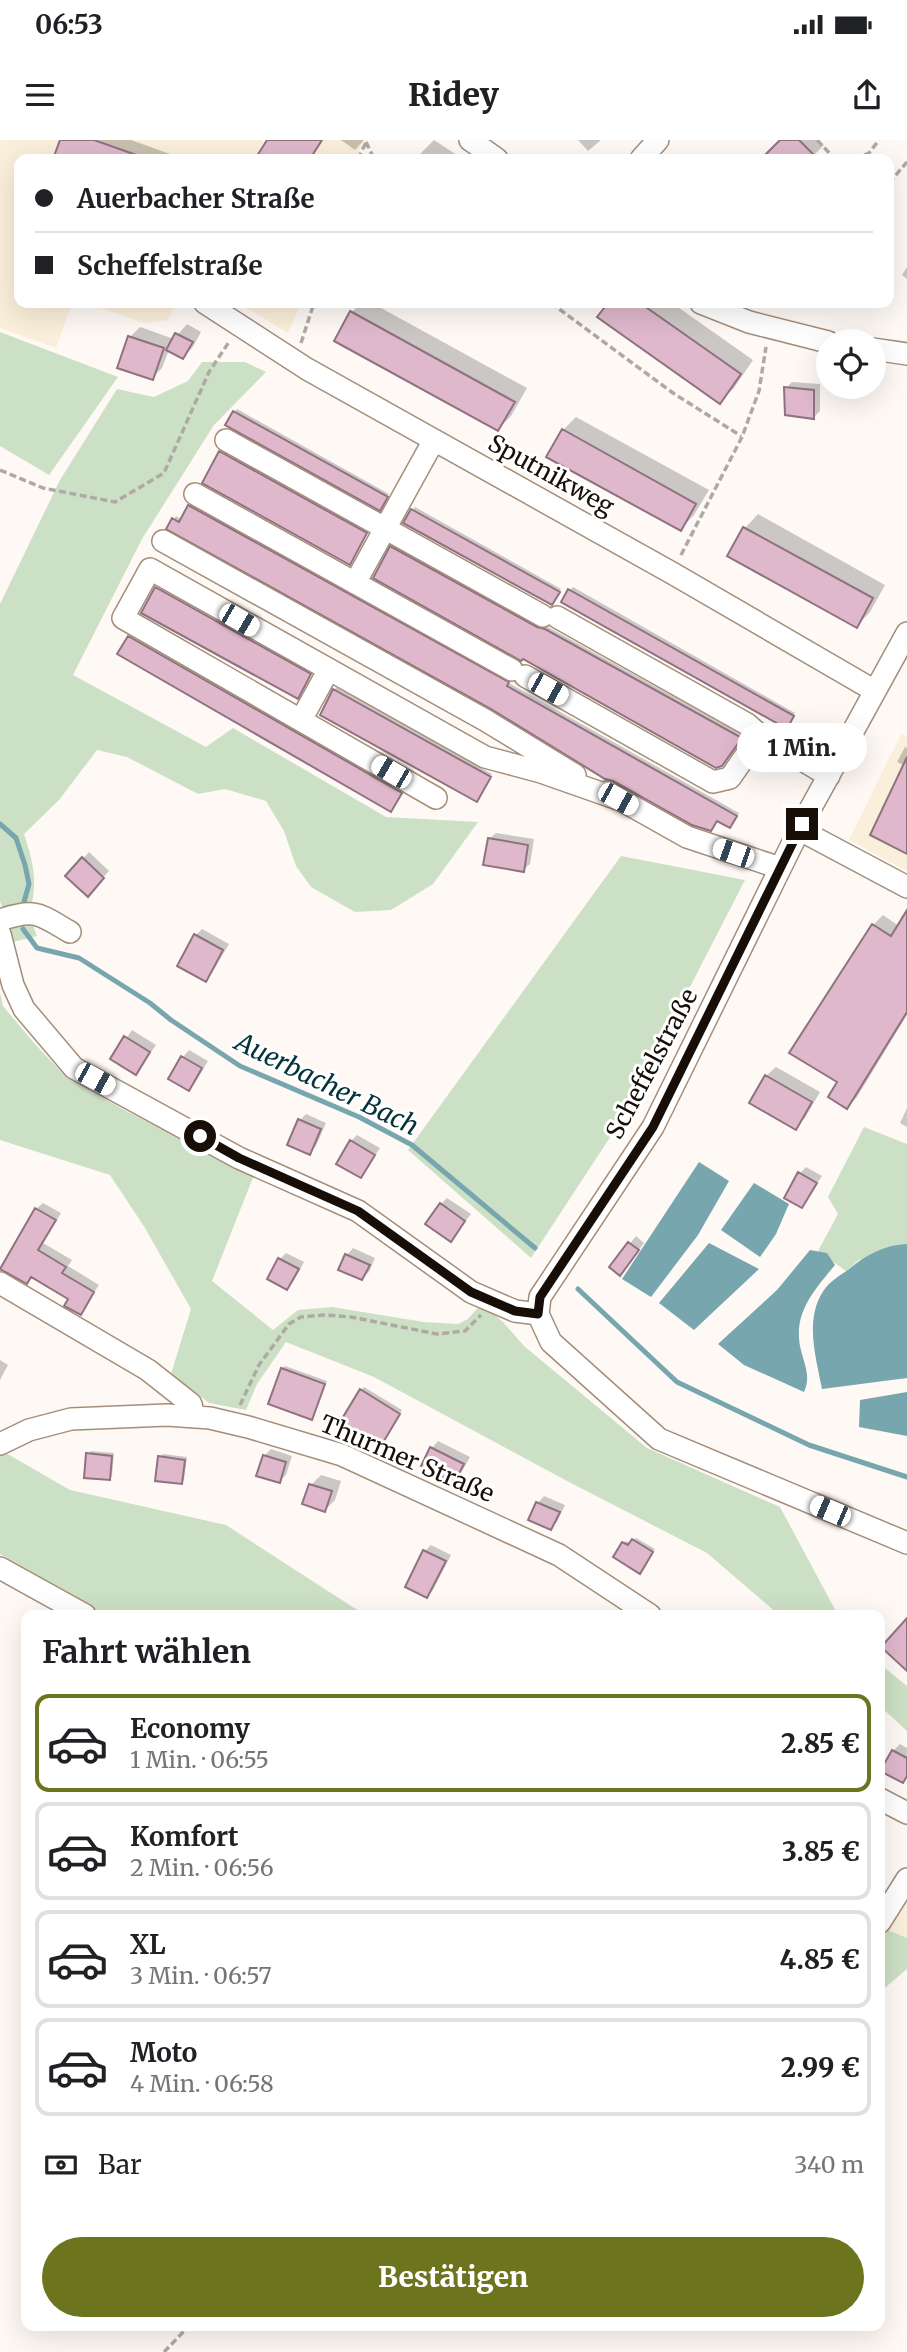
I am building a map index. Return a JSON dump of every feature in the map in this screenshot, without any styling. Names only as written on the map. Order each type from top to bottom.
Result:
[{"type":"street","points":[[470,140],[489,154]]},
{"type":"street","points":[[645,154],[658,140]]},
{"type":"street","name":"Sputnikweg","points":[[212,308],[293,361],[672,573],[875,691]]},
{"type":"street","points":[[714,308],[749,322],[816,339]]},
{"type":"street","points":[[886,351],[907,354]]},
{"type":"street","points":[[226,440],[747,724],[760,735],[828,776]]},
{"type":"street","points":[[355,583],[434,440]]},
{"type":"street","points":[[195,494],[713,782],[730,778],[760,735]]},
{"type":"street","points":[[163,541],[485,720],[687,837],[780,869]]},
{"type":"street","points":[[436,798],[122,618],[150,569],[485,757],[541,772],[618,799]]},
{"type":"street","name":"Scheffelstraße","points":[[538,1314],[540,1297],[653,1127],[828,776],[875,691],[900,663],[907,633]]},
{"type":"street","points":[[301,720],[328,671]]},
{"type":"street","points":[[800,830],[907,887]]},
{"type":"street","points":[[0,920],[15,915],[38,913],[70,932]]},
{"type":"street","points":[[0,934],[13,985],[24,1009],[74,1068],[239,1158],[358,1211],[449,1278],[493,1303],[515,1311],[538,1314],[551,1342],[659,1439],[907,1543]]},
{"type":"street","points":[[0,1283],[148,1370],[191,1404],[194,1417]]},
{"type":"street","name":"Thurmer Straße","points":[[0,1444],[29,1430],[71,1419],[167,1415],[234,1423],[342,1455],[559,1555],[642,1610]]},
{"type":"street","points":[[0,1568],[76,1610]]},
{"type":"street","points":[[885,1802],[907,1813]]},
{"type":"street","points":[[885,1914],[907,1879]]},
{"type":"path","points":[[817,140],[830,154]]},
{"type":"path","points":[[867,154],[879,140]]},
{"type":"path","points":[[894,177],[907,162]]},
{"type":"path","points":[[293,361],[312,308]]},
{"type":"path","points":[[558,308],[673,393],[742,437]]},
{"type":"path","points":[[672,573],[742,437],[760,391],[766,345],[749,322]]},
{"type":"path","points":[[0,470],[43,488],[116,502],[164,473],[209,372],[239,326]]},
{"type":"path","points":[[234,1423],[243,1395],[259,1365],[289,1324],[301,1317],[351,1317],[437,1334],[465,1331],[493,1303]]},
{"type":"path","points":[[164,2352],[184,2331]]},
{"type":"shaded area","points":[[0,140],[264,140],[257,154],[14,154],[14,308],[70,308],[56,348],[0,328]]},
{"type":"shaded area","points":[[267,140],[364,140],[358,154],[258,154]]},
{"type":"shaded area","points":[[100,308],[174,308],[168,320],[144,323]]},
{"type":"shaded area","points":[[246,308],[299,308],[288,333]]},
{"type":"shaded area","points":[[901,734],[907,737],[907,871],[849,840]]},
{"type":"shaded area","points":[[907,1889],[907,1938],[885,1928]]},
{"type":"green space","points":[[0,332],[118,377],[49,475],[0,446]]},
{"type":"green space","points":[[202,362],[245,362],[266,372],[214,425],[142,539],[73,675],[206,747],[233,728],[386,817],[478,822],[433,884],[391,910],[355,912],[311,887],[296,866],[284,831],[266,801],[225,789],[198,794],[127,757],[97,750],[59,800],[24,834],[33,867],[31,916],[37,936],[13,942],[0,901],[0,604],[60,480],[117,389],[154,397],[188,381]]},
{"type":"green space","points":[[621,856],[745,880],[622,1119],[531,1258],[408,1150]]},
{"type":"green space","points":[[0,993],[3,1006],[66,1077],[128,1112],[254,1175],[212,1281],[273,1330],[298,1310],[332,1307],[424,1322],[458,1324],[468,1319],[481,1304],[503,1322],[524,1346],[647,1448],[780,1507],[835,1610],[773,1610],[707,1553],[374,1377],[286,1342],[257,1384],[246,1410],[209,1403],[171,1374],[191,1309],[145,1228],[110,1175],[0,1140]]},
{"type":"green space","points":[[864,1127],[907,1144],[907,1244],[859,1260],[846,1271],[818,1251],[838,1214],[828,1197]]},
{"type":"green space","points":[[4,1452],[70,1490],[226,1525],[357,1610],[95,1610],[0,1554],[0,1454]]},
{"type":"green space","points":[[885,1668],[907,1686],[907,1731],[885,1711]]},
{"type":"green space","points":[[885,1930],[907,1938],[907,1969],[885,1988]]},
{"type":"water","points":[[699,1162],[729,1181],[698,1235],[651,1297],[622,1279]]},
{"type":"water","points":[[754,1183],[789,1204],[776,1234],[760,1257],[721,1230]]},
{"type":"water","points":[[709,1243],[759,1269],[694,1330],[659,1303]]},
{"type":"water","points":[[907,1244],[907,1378],[822,1389],[813,1326],[814,1313],[824,1290],[836,1278],[869,1255],[891,1246]]},
{"type":"water","points":[[810,1250],[827,1253],[835,1265],[810,1298],[801,1317],[799,1338],[807,1372],[804,1392],[744,1365],[718,1344],[777,1290]]},
{"type":"water","points":[[907,1392],[907,1436],[859,1427],[860,1400]]},
{"type":"building","points":[[60,140],[94,140],[134,154],[55,154]]},
{"type":"building","points":[[267,140],[322,140],[313,154],[258,154]]},
{"type":"building","points":[[780,140],[799,140],[813,154],[766,154]]},
{"type":"building","points":[[604,308],[647,308],[741,374],[720,404],[597,317]]},
{"type":"building","points":[[350,311],[515,402],[498,431],[334,341]]},
{"type":"building","points":[[175,333],[193,342],[183,359],[166,350]]},
{"type":"building","points":[[128,336],[164,348],[153,380],[117,368]]},
{"type":"building","points":[[784,387],[814,390],[814,419],[785,415]]},
{"type":"building","points":[[233,411],[388,497],[380,511],[225,425]]},
{"type":"building","points":[[562,429],[696,504],[681,531],[546,457]]},
{"type":"building","points":[[219,451],[367,533],[350,565],[202,483]]},
{"type":"building","points":[[188,505],[509,682],[507,686],[737,816],[730,828],[717,821],[711,831],[692,825],[605,779],[491,709],[166,529],[172,518],[179,522]]},
{"type":"building","points":[[411,509],[560,592],[552,605],[403,523]]},
{"type":"building","points":[[743,527],[873,598],[857,628],[727,556]]},
{"type":"building","points":[[390,546],[742,738],[722,766],[716,768],[373,578]]},
{"type":"building","points":[[155,587],[311,674],[298,699],[141,613]]},
{"type":"building","points":[[568,589],[794,716],[787,729],[561,602]]},
{"type":"building","points":[[128,636],[402,793],[391,812],[117,654]]},
{"type":"building","points":[[333,689],[491,777],[477,802],[320,715]]},
{"type":"building","points":[[907,757],[907,854],[870,835]]},
{"type":"building","points":[[488,838],[528,845],[524,872],[483,865]]},
{"type":"building","points":[[82,857],[104,878],[88,897],[65,876]]},
{"type":"building","points":[[907,910],[907,1012],[847,1109],[828,1097],[837,1082],[789,1053],[872,924],[891,936]]},
{"type":"building","points":[[194,934],[223,950],[206,982],[177,966]]},
{"type":"building","points":[[124,1036],[150,1052],[136,1075],[110,1059]]},
{"type":"building","points":[[181,1056],[202,1068],[189,1091],[168,1079]]},
{"type":"building","points":[[765,1075],[812,1102],[796,1130],[749,1103]]},
{"type":"building","points":[[298,1119],[321,1129],[310,1155],[287,1145]]},
{"type":"building","points":[[350,1140],[375,1155],[361,1178],[336,1164]]},
{"type":"building","points":[[798,1172],[817,1183],[802,1208],[784,1198]]},
{"type":"building","points":[[440,1203],[465,1221],[451,1242],[425,1224]]},
{"type":"building","points":[[35,1208],[56,1220],[38,1250],[66,1267],[62,1273],[94,1292],[81,1315],[64,1306],[68,1299],[31,1277],[27,1284],[0,1269]]},
{"type":"building","points":[[628,1242],[639,1250],[620,1276],[609,1267]]},
{"type":"building","points":[[345,1254],[370,1265],[362,1280],[338,1270]]},
{"type":"building","points":[[278,1258],[299,1269],[287,1290],[267,1279]]},
{"type":"building","points":[[281,1368],[325,1384],[312,1420],[268,1404]]},
{"type":"building","points":[[360,1389],[400,1414],[381,1446],[340,1422]]},
{"type":"building","points":[[430,1447],[464,1464],[454,1483],[421,1466]]},
{"type":"building","points":[[86,1453],[112,1456],[110,1480],[84,1478]]},
{"type":"building","points":[[263,1455],[286,1462],[280,1483],[256,1476]]},
{"type":"building","points":[[158,1456],[185,1460],[182,1484],[155,1481]]},
{"type":"building","points":[[309,1484],[332,1491],[325,1512],[302,1504]]},
{"type":"building","points":[[536,1502],[560,1512],[551,1530],[528,1520]]},
{"type":"building","points":[[632,1539],[653,1552],[640,1574],[613,1557],[622,1542],[628,1545]]},
{"type":"building","points":[[423,1550],[446,1561],[427,1598],[405,1587]]},
{"type":"building","points":[[907,1618],[907,1671],[885,1651],[885,1643]]},
{"type":"building","points":[[892,1750],[907,1758],[907,1776],[903,1783],[885,1774],[885,1762]]},
{"type":"waterway","name":"Auerbacher Bach","points":[[0,824],[16,838],[25,865],[29,884],[22,909]]},
{"type":"waterway","name":"Auerbacher Bach","points":[[23,929],[37,948],[79,958],[150,1003],[240,1066],[359,1117],[412,1145],[535,1248]]},
{"type":"waterway","name":"Auerbacher Bach","points":[[578,1289],[677,1382],[809,1445],[907,1477]]},
{"type":"route","points":[[200,1136],[239,1158],[358,1211],[471,1292],[515,1311],[538,1314],[540,1297],[653,1127],[802,824]]}]
